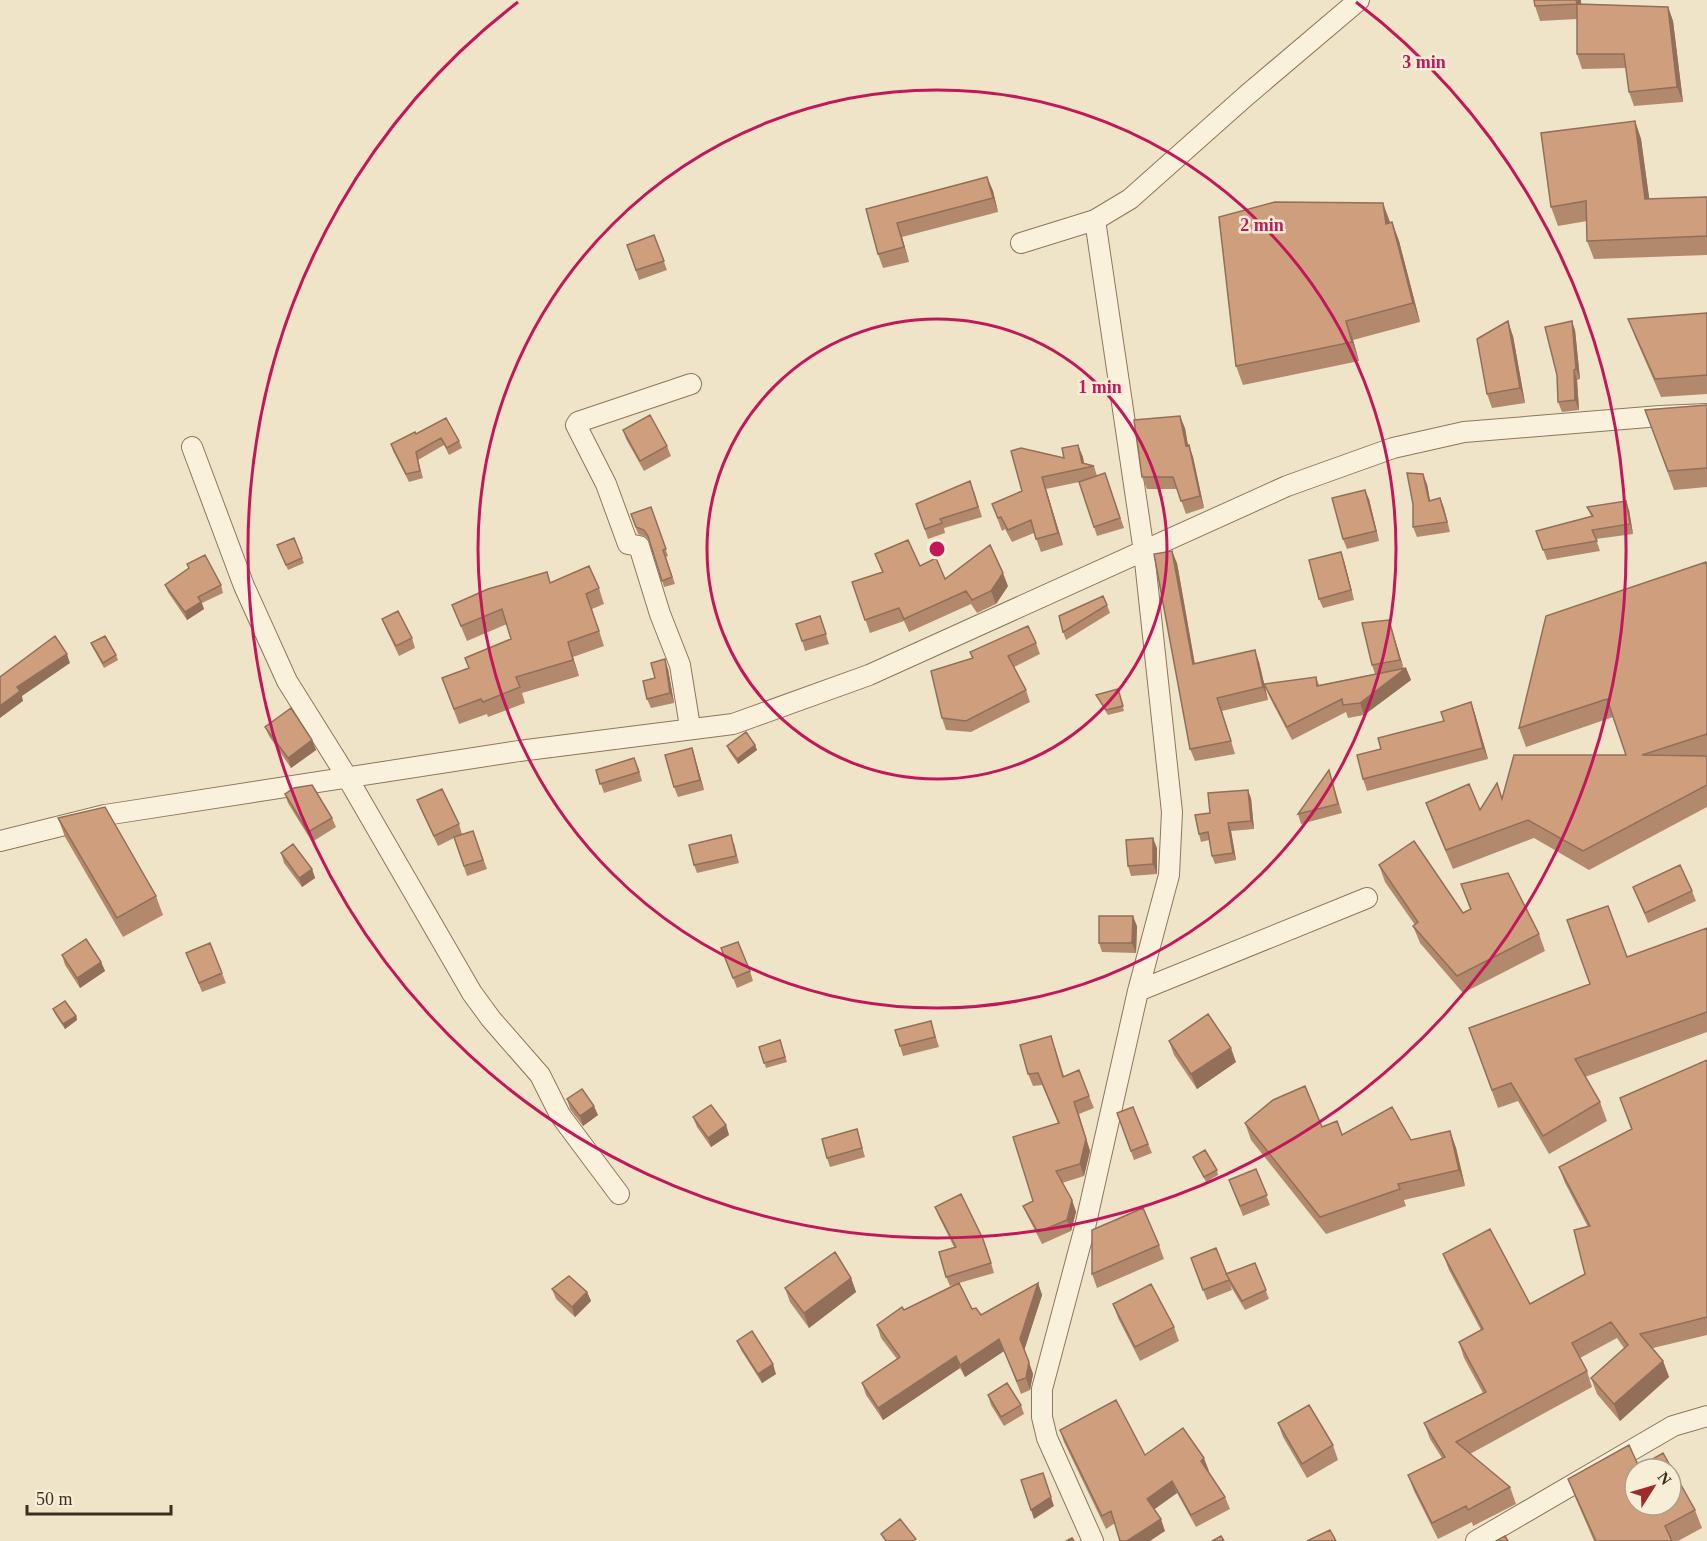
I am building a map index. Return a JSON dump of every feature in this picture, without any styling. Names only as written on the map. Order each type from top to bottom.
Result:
[{"type":"street","points":[[1021,243],[1095,220],[1130,199],[1247,94],[1359,0]]},
{"type":"street","points":[[1094,1541],[1047,1438],[1042,1417],[1042,1389],[1085,1227],[1138,991],[1169,875],[1172,812],[1144,552],[1095,220]]},
{"type":"street","points":[[690,727],[680,664],[660,614],[639,546],[628,544],[606,484],[576,425],[578,422],[691,384]]},
{"type":"street","points":[[0,841],[105,814],[690,727],[733,723],[869,675],[1287,486],[1393,448],[1464,432],[1707,414]]},
{"type":"street","points":[[192,447],[244,586],[287,681],[347,777],[472,993],[490,1019],[540,1074],[560,1115],[619,1194]]},
{"type":"street","points":[[1138,991],[1367,898]]},
{"type":"street","points":[[1476,1541],[1673,1426],[1707,1416]]},
{"type":"building","points":[[1534,0],[1576,0],[1577,4],[1535,6]]},
{"type":"building","points":[[1577,4],[1668,7],[1677,87],[1629,92],[1624,54],[1577,54]]},
{"type":"building","points":[[1635,121],[1645,199],[1707,197],[1707,236],[1587,241],[1586,201],[1551,207],[1541,133]]},
{"type":"building","points":[[987,177],[993,198],[897,223],[904,247],[878,254],[866,209]]},
{"type":"building","points":[[1275,202],[1383,203],[1386,224],[1392,222],[1413,303],[1346,321],[1352,342],[1236,366],[1219,217]]},
{"type":"building","points":[[654,235],[664,261],[636,270],[627,245]]},
{"type":"building","points":[[1707,313],[1707,375],[1655,379],[1628,319]]},
{"type":"building","points":[[1508,321],[1520,388],[1487,394],[1477,339]]},
{"type":"building","points":[[1572,321],[1576,369],[1574,370],[1575,400],[1558,402],[1557,375],[1545,327]]},
{"type":"building","points":[[1707,405],[1707,468],[1668,471],[1645,410]]},
{"type":"building","points":[[650,415],[667,446],[640,461],[623,430]]},
{"type":"building","points":[[1180,416],[1200,496],[1181,501],[1173,477],[1142,477],[1134,420]]},
{"type":"building","points":[[446,418],[459,441],[447,448],[441,438],[416,452],[420,471],[406,474],[391,444]]},
{"type":"building","points":[[1078,445],[1082,463],[1094,466],[1042,477],[1058,533],[1036,539],[1031,520],[1008,530],[1001,517],[998,518],[992,504],[1022,491],[1011,451],[1021,448],[1064,458],[1062,448]]},
{"type":"building","points":[[1105,473],[1120,518],[1094,527],[1079,482]]},
{"type":"building","points":[[1407,473],[1423,474],[1429,501],[1440,498],[1447,522],[1413,527],[1413,504]]},
{"type":"building","points":[[970,481],[978,507],[940,519],[942,523],[925,529],[916,504]]},
{"type":"building","points":[[1365,490],[1376,531],[1343,539],[1332,498]]},
{"type":"building","points":[[1626,501],[1630,524],[1592,530],[1597,541],[1543,550],[1536,531],[1593,516],[1587,507]]},
{"type":"building","points":[[651,507],[666,549],[663,550],[672,577],[662,581],[648,536],[644,530],[636,527],[631,514]]},
{"type":"building","points":[[294,538],[302,558],[286,565],[277,545]]},
{"type":"building","points":[[908,540],[920,566],[936,558],[945,579],[990,545],[1003,573],[991,591],[972,600],[966,591],[904,619],[899,608],[865,620],[852,582],[883,572],[875,554]]},
{"type":"building","points":[[1172,551],[1193,664],[1255,650],[1263,687],[1217,698],[1231,741],[1190,749],[1154,554]]},
{"type":"building","points":[[1341,552],[1351,590],[1319,599],[1309,560]]},
{"type":"building","points":[[205,555],[221,585],[198,597],[201,602],[185,612],[165,585],[189,568],[187,564]]},
{"type":"building","points":[[1706,562],[1707,734],[1642,755],[1707,756],[1707,785],[1583,851],[1528,820],[1446,850],[1426,803],[1469,784],[1480,810],[1497,783],[1502,799],[1514,755],[1626,755],[1607,699],[1519,728],[1546,616]]},
{"type":"building","points":[[589,566],[599,588],[586,594],[599,631],[568,642],[573,660],[516,677],[520,687],[483,702],[481,699],[454,709],[442,678],[469,668],[465,658],[511,639],[502,609],[461,626],[452,605],[488,589],[547,572],[550,583]]},
{"type":"building","points":[[1103,596],[1107,605],[1063,632],[1059,616]]},
{"type":"building","points":[[398,611],[412,638],[396,646],[382,619]]},
{"type":"building","points":[[820,616],[826,634],[802,641],[796,624]]},
{"type":"building","points":[[1389,620],[1400,660],[1372,665],[1362,623]]},
{"type":"building","points":[[1028,626],[1036,643],[1008,656],[1026,690],[966,721],[942,718],[931,671],[973,658],[970,652]]},
{"type":"building","points":[[55,636],[67,654],[17,687],[20,691],[0,706],[0,677]]},
{"type":"building","points":[[105,636],[116,655],[103,663],[91,643]]},
{"type":"building","points":[[665,659],[670,693],[647,699],[643,681],[655,678],[651,663]]},
{"type":"building","points":[[1406,668],[1360,703],[1343,705],[1342,699],[1287,727],[1264,684],[1316,677],[1317,686]]},
{"type":"building","points":[[1118,689],[1123,706],[1106,710],[1096,695]]},
{"type":"building","points":[[1471,702],[1483,748],[1363,779],[1357,755],[1381,749],[1378,738],[1444,721],[1441,712]]},
{"type":"building","points":[[291,708],[312,740],[288,758],[265,727]]},
{"type":"building","points":[[746,732],[755,745],[737,759],[727,746]]},
{"type":"building","points":[[692,748],[700,780],[674,787],[665,755]]},
{"type":"building","points":[[634,758],[639,772],[600,784],[596,770]]},
{"type":"building","points":[[1329,770],[1338,804],[1298,814]]},
{"type":"building","points":[[312,785],[332,818],[308,832],[285,794],[294,788]]},
{"type":"building","points":[[442,789],[459,824],[434,836],[417,800]]},
{"type":"building","points":[[1248,790],[1251,821],[1228,823],[1233,853],[1212,856],[1208,832],[1199,834],[1195,815],[1210,813],[1208,793]]},
{"type":"building","points":[[105,807],[156,896],[117,918],[58,818]]},
{"type":"building","points":[[473,831],[483,860],[464,866],[454,837]]},
{"type":"building","points":[[731,835],[736,856],[694,865],[689,845]]},
{"type":"building","points":[[1153,838],[1153,864],[1128,866],[1126,840]]},
{"type":"building","points":[[1414,841],[1463,913],[1471,909],[1461,884],[1508,873],[1539,934],[1457,976],[1413,926],[1418,922],[1379,865]]},
{"type":"building","points":[[293,844],[312,869],[299,878],[281,853]]},
{"type":"building","points":[[1680,865],[1692,891],[1645,913],[1633,887]]},
{"type":"building","points":[[1608,906],[1627,957],[1707,928],[1707,1012],[1575,1059],[1600,1102],[1543,1136],[1511,1083],[1492,1090],[1469,1028],[1590,984],[1567,920]]},
{"type":"building","points":[[1099,916],[1133,916],[1132,943],[1099,943]]},
{"type":"building","points":[[86,939],[101,962],[77,978],[62,955]]},
{"type":"building","points":[[738,942],[750,971],[733,978],[721,948]]},
{"type":"building","points":[[210,943],[222,973],[199,983],[186,953]]},
{"type":"building","points":[[65,1001],[76,1016],[63,1024],[53,1009]]},
{"type":"building","points":[[1208,1014],[1231,1048],[1191,1074],[1169,1041]]},
{"type":"building","points":[[931,1021],[935,1037],[900,1046],[895,1030]]},
{"type":"building","points":[[1051,1036],[1063,1077],[1079,1070],[1089,1096],[1074,1102],[1086,1139],[1080,1164],[1056,1171],[1072,1200],[1067,1220],[1038,1232],[1023,1206],[1033,1201],[1013,1137],[1059,1123],[1038,1073],[1028,1074],[1020,1045]]},
{"type":"building","points":[[780,1040],[785,1057],[764,1063],[759,1047]]},
{"type":"building","points":[[1707,1060],[1707,1317],[1640,1334],[1663,1361],[1614,1404],[1591,1378],[1628,1345],[1611,1322],[1572,1343],[1587,1371],[1456,1442],[1510,1487],[1468,1510],[1466,1506],[1432,1523],[1408,1475],[1445,1457],[1424,1423],[1486,1392],[1459,1342],[1483,1329],[1443,1254],[1490,1229],[1530,1304],[1585,1274],[1574,1230],[1590,1226],[1559,1167],[1632,1129],[1620,1098]]},
{"type":"building","points":[[1305,1086],[1322,1127],[1337,1121],[1342,1135],[1392,1107],[1411,1140],[1450,1131],[1459,1170],[1398,1184],[1400,1189],[1320,1217],[1245,1123],[1273,1100]]},
{"type":"building","points":[[582,1089],[594,1106],[580,1116],[567,1099]]},
{"type":"building","points":[[711,1105],[726,1125],[708,1138],[693,1117]]},
{"type":"building","points":[[1133,1107],[1148,1144],[1131,1151],[1117,1113]]},
{"type":"building","points":[[857,1129],[862,1148],[827,1158],[822,1139]]},
{"type":"building","points":[[1205,1150],[1217,1170],[1204,1177],[1193,1157]]},
{"type":"building","points":[[1256,1169],[1267,1195],[1240,1206],[1229,1180]]},
{"type":"building","points":[[961,1194],[983,1239],[991,1263],[946,1277],[939,1252],[956,1247],[935,1207]]},
{"type":"building","points":[[1143,1208],[1159,1245],[1092,1274],[1092,1230]]},
{"type":"building","points":[[1216,1248],[1229,1280],[1203,1290],[1191,1258]]},
{"type":"building","points":[[835,1252],[851,1278],[804,1313],[785,1288]]},
{"type":"building","points":[[1255,1263],[1266,1290],[1242,1301],[1226,1274]]},
{"type":"building","points":[[569,1276],[587,1292],[572,1307],[552,1289]]},
{"type":"building","points":[[959,1283],[972,1309],[976,1308],[981,1315],[1038,1283],[1020,1339],[1029,1362],[1026,1378],[1017,1381],[999,1339],[960,1365],[956,1356],[878,1408],[862,1383],[900,1357],[877,1325],[902,1307],[904,1310]]},
{"type":"building","points":[[1151,1284],[1174,1327],[1135,1347],[1113,1304]]},
{"type":"building","points":[[752,1331],[773,1364],[758,1374],[737,1341]]},
{"type":"building","points":[[1007,1383],[1021,1405],[1001,1417],[988,1395]]},
{"type":"building","points":[[1116,1400],[1145,1455],[1183,1428],[1204,1458],[1201,1461],[1225,1497],[1191,1515],[1172,1481],[1147,1499],[1161,1519],[1127,1541],[1120,1541],[1111,1511],[1102,1516],[1060,1430]]},
{"type":"building","points":[[1309,1405],[1333,1445],[1302,1464],[1278,1423]]},
{"type":"building","points":[[1629,1445],[1634,1457],[1623,1457],[1623,1517],[1682,1517],[1665,1526],[1672,1541],[1596,1541],[1568,1479]]},
{"type":"building","points":[[1043,1473],[1051,1497],[1031,1510],[1021,1480]]},
{"type":"building","points":[[1683,1489],[1695,1510],[1683,1516]]},
{"type":"building","points":[[900,1519],[916,1539],[886,1541],[881,1534]]},
{"type":"building","points":[[1330,1530],[1336,1541],[1307,1541]]},
{"type":"building","points":[[1221,1536],[1224,1541],[1212,1541]]},
{"type":"building","points":[[1505,1536],[1508,1541],[1496,1541]]}]
